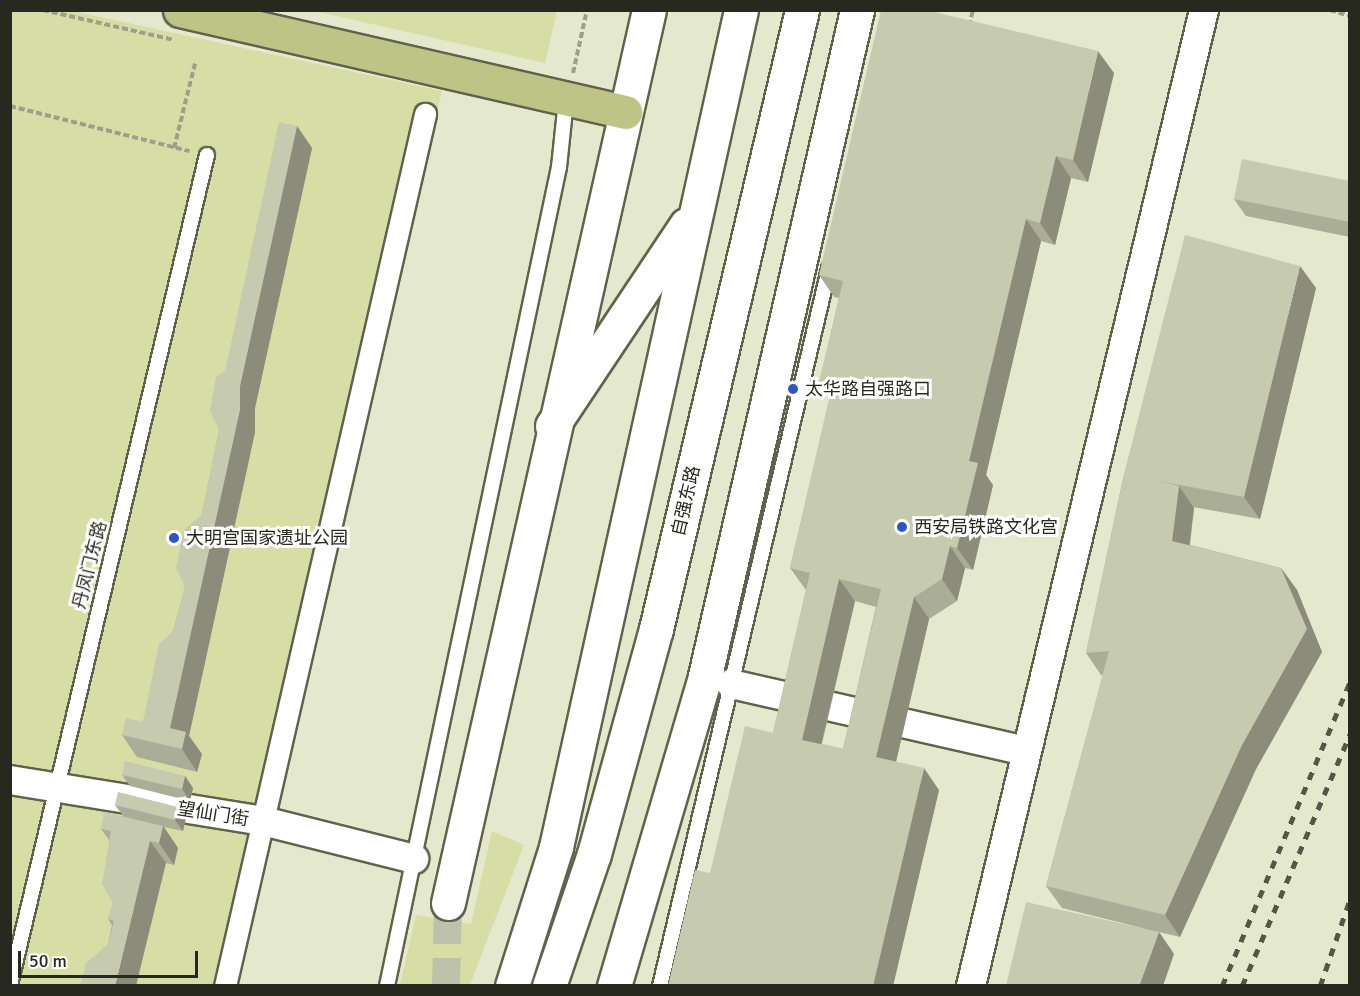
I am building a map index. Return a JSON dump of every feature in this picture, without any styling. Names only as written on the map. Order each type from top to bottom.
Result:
[{"type":"main road","points":[[180,10],[566,100],[625,111]]},
{"type":"main road","points":[[448,903],[552,426],[649,10]]},
{"type":"main road","points":[[512,986],[556,846],[741,10]]},
{"type":"main road","name":"自强东路","points":[[549,986],[594,854],[656,629],[802,10]]},
{"type":"main road","points":[[614,986],[705,676],[857,10]]},
{"type":"main road","points":[[552,426],[697,208]]},
{"type":"street","points":[[971,986],[1204,10]]},
{"type":"street","points":[[225,986],[425,114]]},
{"type":"street","points":[[731,684],[1027,751]]},
{"type":"street","name":"望仙门街","points":[[10,780],[54,790],[263,821],[414,859]]},
{"type":"lane","points":[[387,986],[559,167],[566,100]]},
{"type":"lane","name":"丹凤门东路","points":[[10,985],[54,790],[207,155]]},
{"type":"lane","points":[[660,986],[833,252]]},
{"type":"path","points":[[566,100],[587,10]]},
{"type":"path","points":[[969,29],[973,10]]},
{"type":"path","points":[[1330,10],[1350,16]]},
{"type":"path","points":[[174,148],[195,64]]},
{"type":"path","points":[[10,106],[207,155]]},
{"type":"green space","name":"大明宫国家遗址公园","points":[[10,11],[73,11],[442,91],[234,985],[11,985]]},
{"type":"green space","points":[[314,11],[557,11],[545,63]]},
{"type":"green space","points":[[492,831],[524,845],[470,985],[400,985],[416,915],[471,924]]},
{"type":"building","name":"西安局铁路文化宫","points":[[881,10],[926,10],[1098,51],[1073,160],[1056,156],[1040,223],[1026,219],[969,461],[978,463],[957,548],[950,546],[942,579],[914,597],[876,757],[924,768],[873,986],[668,986],[695,870],[710,873],[745,726],[773,733],[810,573],[790,568],[832,386],[819,383],[843,281],[819,275]],"holes":[[[839,579],[881,589],[843,749],[802,740]]]},
{"type":"building","points":[[279,122],[297,126],[240,386],[240,410],[170,728],[186,732],[182,749],[122,735],[126,718],[143,722],[159,644],[173,631],[185,587],[176,568],[184,530],[202,514],[219,430],[210,411],[216,377],[225,371]]},
{"type":"building","points":[[1242,159],[1350,181],[1350,222],[1234,199]]},
{"type":"building","points":[[1185,235],[1300,266],[1244,497],[1158,481],[1179,486],[1172,541],[1281,568],[1307,629],[1241,747],[1165,915],[1046,886],[1109,651],[1086,653],[1124,474]]},
{"type":"building","points":[[125,761],[185,776],[182,789],[122,775]]},
{"type":"building","points":[[118,792],[178,807],[175,820],[115,805]]},
{"type":"building","points":[[104,812],[163,826],[159,843],[150,841],[115,986],[80,986],[86,963],[108,944],[114,921],[108,919],[113,903],[102,884],[111,831],[101,829]]},
{"type":"building","points":[[1026,902],[1159,932],[1139,986],[1006,986]]},
{"type":"tunnel","points":[[446,986],[448,903]]},
{"type":"railway","points":[[1222,986],[1350,682]]},
{"type":"railway","points":[[1242,986],[1350,734]]},
{"type":"railway","points":[[1320,986],[1350,899]]},
{"type":"place","name":"太华路自强路口","points":[[793,389]]},
{"type":"place","name":"西安局铁路文化宫","points":[[902,527]]},
{"type":"place","name":"大明宫国家遗址公园","points":[[174,538]]}]
